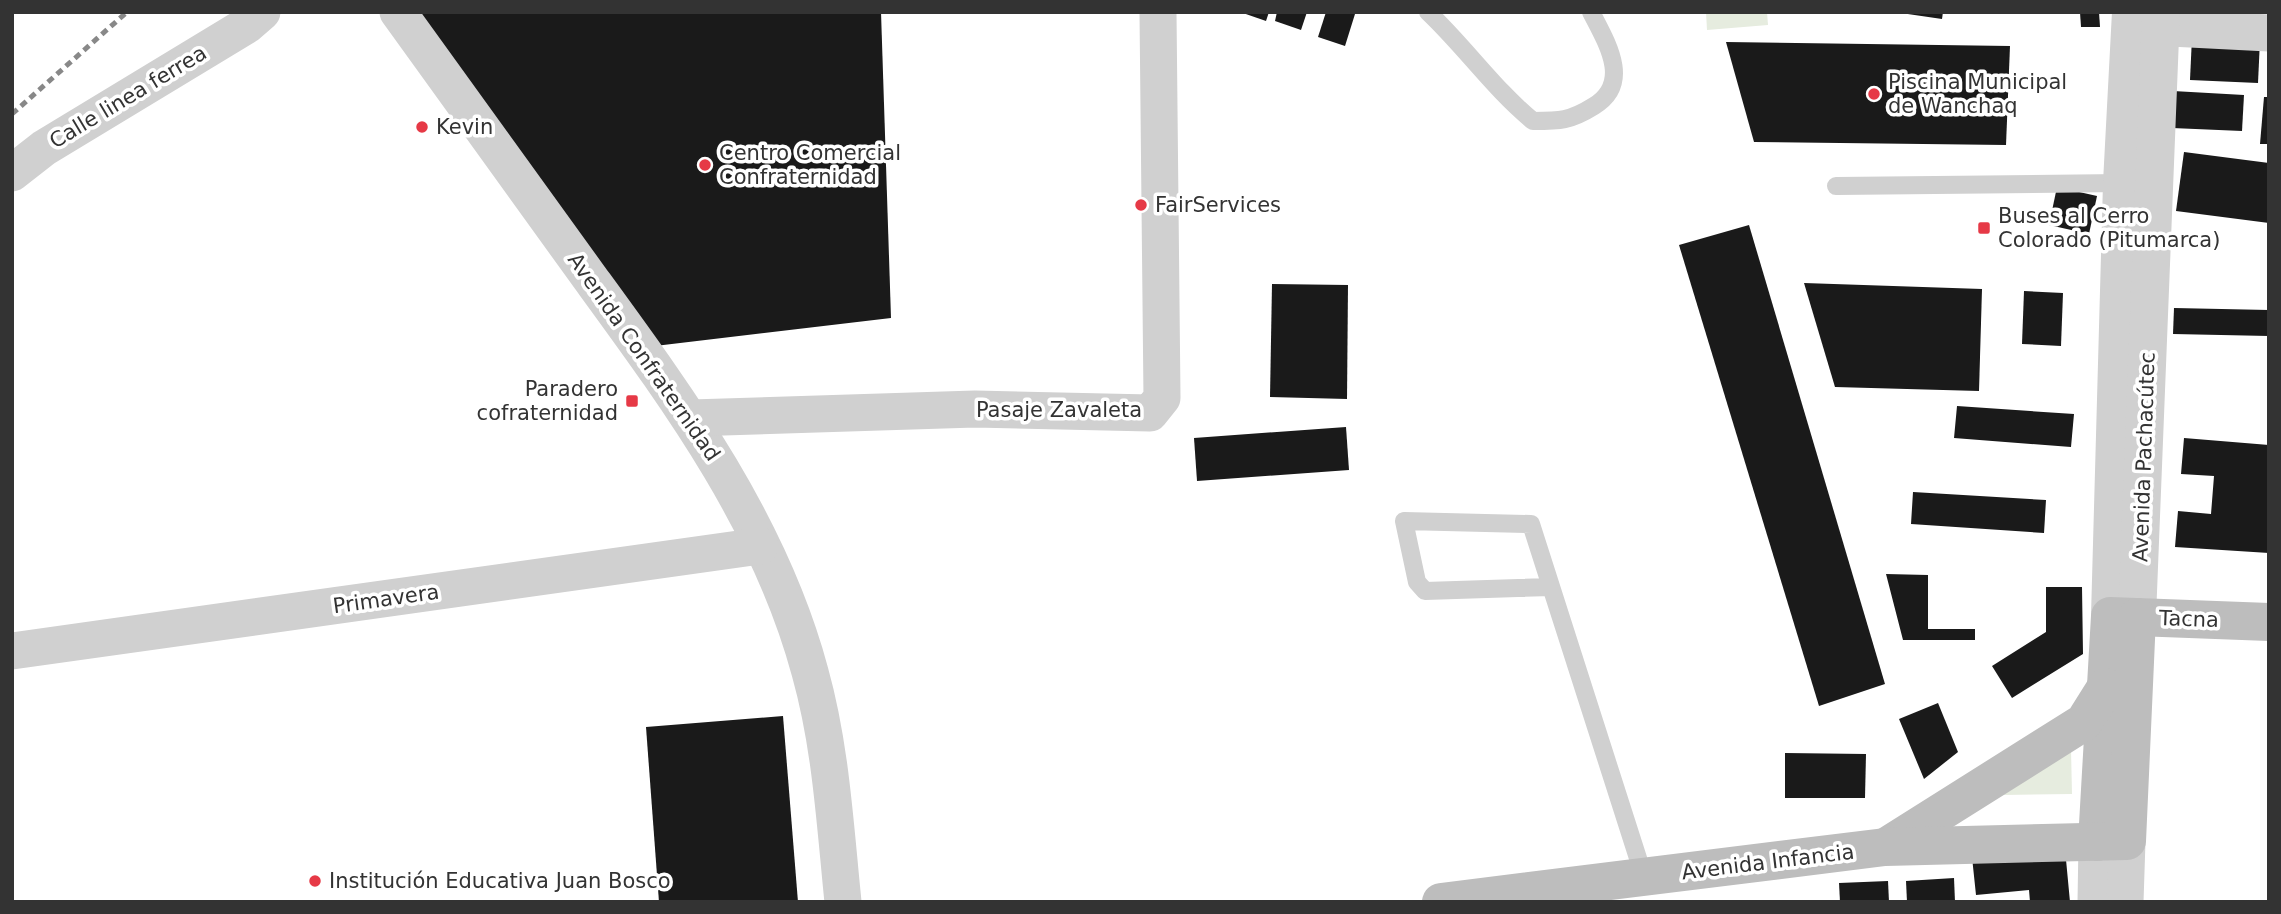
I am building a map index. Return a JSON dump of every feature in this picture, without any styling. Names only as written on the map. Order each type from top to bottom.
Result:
[{"type":"main road","name":"Tacna","points":[[2124,616],[2269,622]]},
{"type":"main road","name":"Avenida Pachacútec","points":[[2112,842],[2106,687],[2124,616]]},
{"type":"main road","name":"Avenida Pachacútec","points":[[2112,842],[2124,616]]},
{"type":"main road","points":[[1885,847],[2084,722],[2106,687]]},
{"type":"main road","name":"Avenida Infancia","points":[[1441,902],[1885,847],[2112,842]]},
{"type":"street","points":[[254,18],[281,12]]},
{"type":"street","name":"Avenida Confraternidad","points":[[398,12],[691,418],[748,515],[791,614],[819,708],[832,775],[843,902]]},
{"type":"street","name":"Pasaje Zavaleta","points":[[691,418],[975,409],[1150,413],[1162,398],[1158,12]]},
{"type":"street","name":"Calle linea ferrea","points":[[12,173],[44,148],[254,18]]},
{"type":"street","points":[[2146,19],[2269,33]]},
{"type":"street","name":"Avenida Pachacútec","points":[[2124,616],[2122,183],[2146,19]]},
{"type":"street","name":"Avenida Pachacútec","points":[[2124,616],[2146,19]]},
{"type":"street","name":"Primavera","points":[[12,651],[760,546]]},
{"type":"street","name":"Avenida Pachacútec","points":[[2096,902],[2112,842]]},
{"type":"street","name":"Avenida Pachacútec","points":[[2112,842],[2125,902]]},
{"type":"lane","points":[[1428,12],[1462,44],[1511,104],[1532,121],[1569,120],[1608,98],[1615,81],[1612,58],[1591,12]]},
{"type":"lane","points":[[1836,186],[2122,183]]},
{"type":"lane","points":[[1551,587],[1426,591],[1417,582],[1405,521],[1531,524],[1644,877]]},
{"type":"shaded area","points":[[1706,12],[1767,12],[1768,25],[1707,30]]},
{"type":"shaded area","points":[[2071,749],[2072,794],[2003,795]]},
{"type":"building","name":"Centro Comercial Confraternidad","points":[[417,12],[881,12],[891,318],[655,346]]},
{"type":"building","points":[[1240,12],[1269,12],[1266,21]]},
{"type":"building","points":[[1277,12],[1307,12],[1301,30],[1275,21]]},
{"type":"building","points":[[1326,12],[1355,14],[1345,46],[1318,37]]},
{"type":"building","points":[[1894,12],[1943,12],[1942,19]]},
{"type":"building","points":[[2080,12],[2099,12],[2100,27],[2081,27]]},
{"type":"building","points":[[2192,37],[2260,40],[2258,83],[2190,80]]},
{"type":"building","name":"Piscina Municipal de Wanchaq","points":[[1726,42],[2010,46],[2006,145],[1754,142]]},
{"type":"building","points":[[2173,91],[2244,95],[2242,131],[2172,128]]},
{"type":"building","points":[[2264,97],[2269,97],[2269,144],[2260,144]]},
{"type":"building","points":[[2184,152],[2269,163],[2269,223],[2176,211]]},
{"type":"building","points":[[2057,187],[2097,196],[2089,234],[2049,225]]},
{"type":"building","points":[[1749,225],[1885,684],[1819,706],[1679,245]]},
{"type":"building","points":[[1804,283],[1982,289],[1979,391],[1835,387]]},
{"type":"building","points":[[1272,284],[1348,285],[1347,399],[1270,397]]},
{"type":"building","points":[[2024,291],[2063,293],[2061,346],[2022,344]]},
{"type":"building","points":[[2174,308],[2269,310],[2269,336],[2173,334]]},
{"type":"building","points":[[1957,406],[2074,414],[2071,447],[1954,438]]},
{"type":"building","points":[[1346,427],[1349,470],[1197,481],[1194,438]]},
{"type":"building","points":[[2184,438],[2269,445],[2269,553],[2175,547],[2178,511],[2211,514],[2214,476],[2181,474]]},
{"type":"building","points":[[1913,492],[2046,500],[2044,533],[1911,524]]},
{"type":"building","points":[[1886,574],[1928,575],[1928,629],[1975,629],[1975,640],[1903,640]]},
{"type":"building","points":[[2046,587],[2082,587],[2083,654],[2012,698],[1992,666],[2046,632]]},
{"type":"building","points":[[1938,703],[1958,752],[1924,779],[1899,719]]},
{"type":"building","points":[[783,716],[798,902],[659,902],[646,727]]},
{"type":"building","points":[[1785,753],[1866,754],[1865,798],[1785,798]]},
{"type":"building","points":[[2065,849],[2070,902],[2030,902],[2029,890],[1976,895],[1972,857]]},
{"type":"building","points":[[1954,878],[1955,902],[1907,902],[1906,881]]},
{"type":"building","points":[[1888,881],[1889,902],[1840,902],[1839,883]]},
{"type":"railway","points":[[12,114],[127,12]]},
{"type":"place","name":"Piscina Municipal de Wanchaq","points":[[1874,94]]},
{"type":"place","name":"Kevin","points":[[422,127]]},
{"type":"place","name":"Centro Comercial Confraternidad","points":[[705,165]]},
{"type":"place","name":"FairServices","points":[[1141,205]]},
{"type":"place","name":"Buses al Cerro Colorado (Pitumarca)","points":[[1984,228]]},
{"type":"place","name":"Paradero cofraternidad","points":[[632,401]]},
{"type":"place","name":"Institución Educativa Juan Bosco","points":[[315,881]]}]
